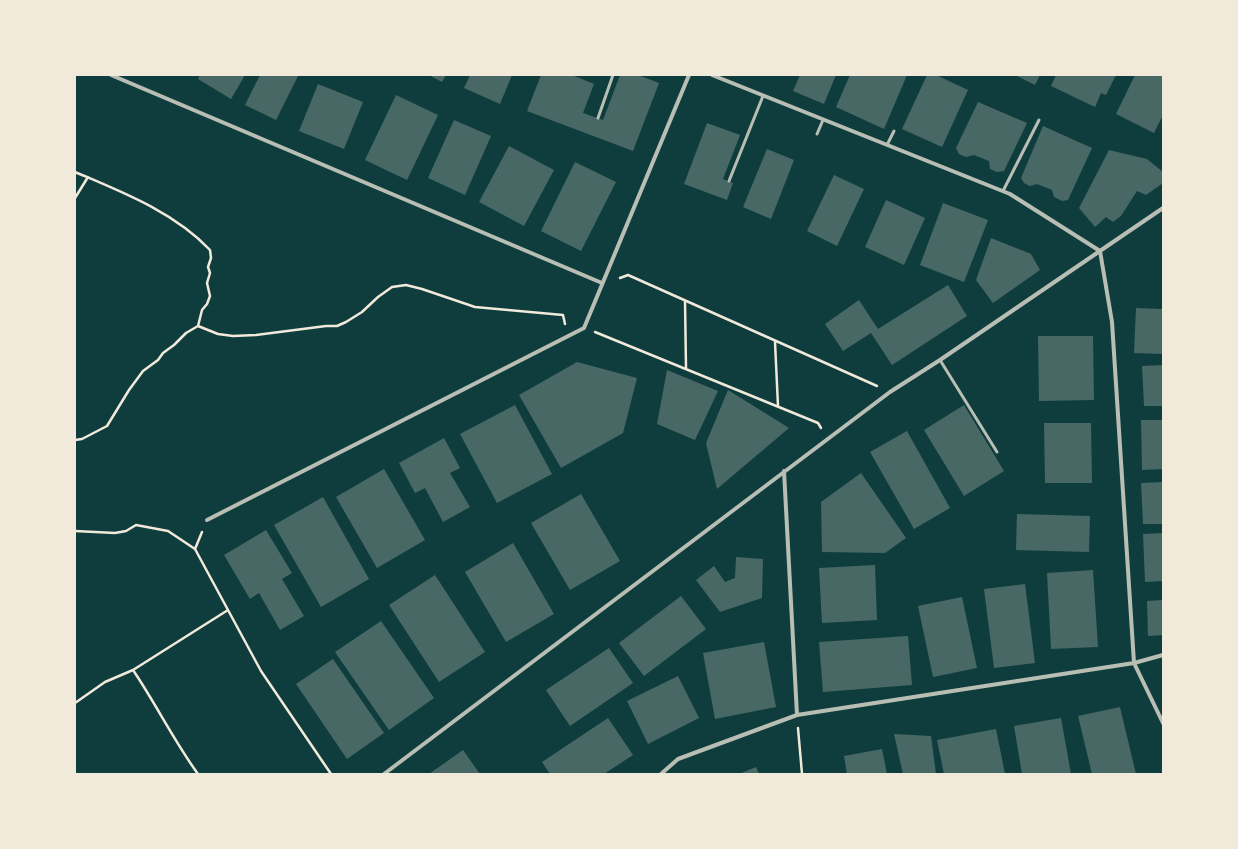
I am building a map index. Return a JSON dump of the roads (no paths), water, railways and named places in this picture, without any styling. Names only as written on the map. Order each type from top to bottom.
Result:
[{"type":"street","points":[[111,75],[602,283]]},
{"type":"street","points":[[207,520],[584,328],[689,75]]},
{"type":"street","points":[[712,75],[1010,194],[1100,251],[1112,322],[1134,662],[1163,723]]},
{"type":"street","points":[[384,774],[784,470],[890,392],[940,360],[1163,208]]},
{"type":"street","points":[[784,470],[797,715]]},
{"type":"street","points":[[661,774],[678,759],[797,715],[1134,662],[1163,655]]},
{"type":"lane","points":[[598,118],[613,75]]},
{"type":"lane","points":[[729,181],[763,96]]},
{"type":"lane","points":[[816,134],[823,120]]},
{"type":"lane","points":[[1003,191],[1039,120]]},
{"type":"lane","points":[[887,145],[894,131]]},
{"type":"lane","points":[[940,360],[997,452]]}]
